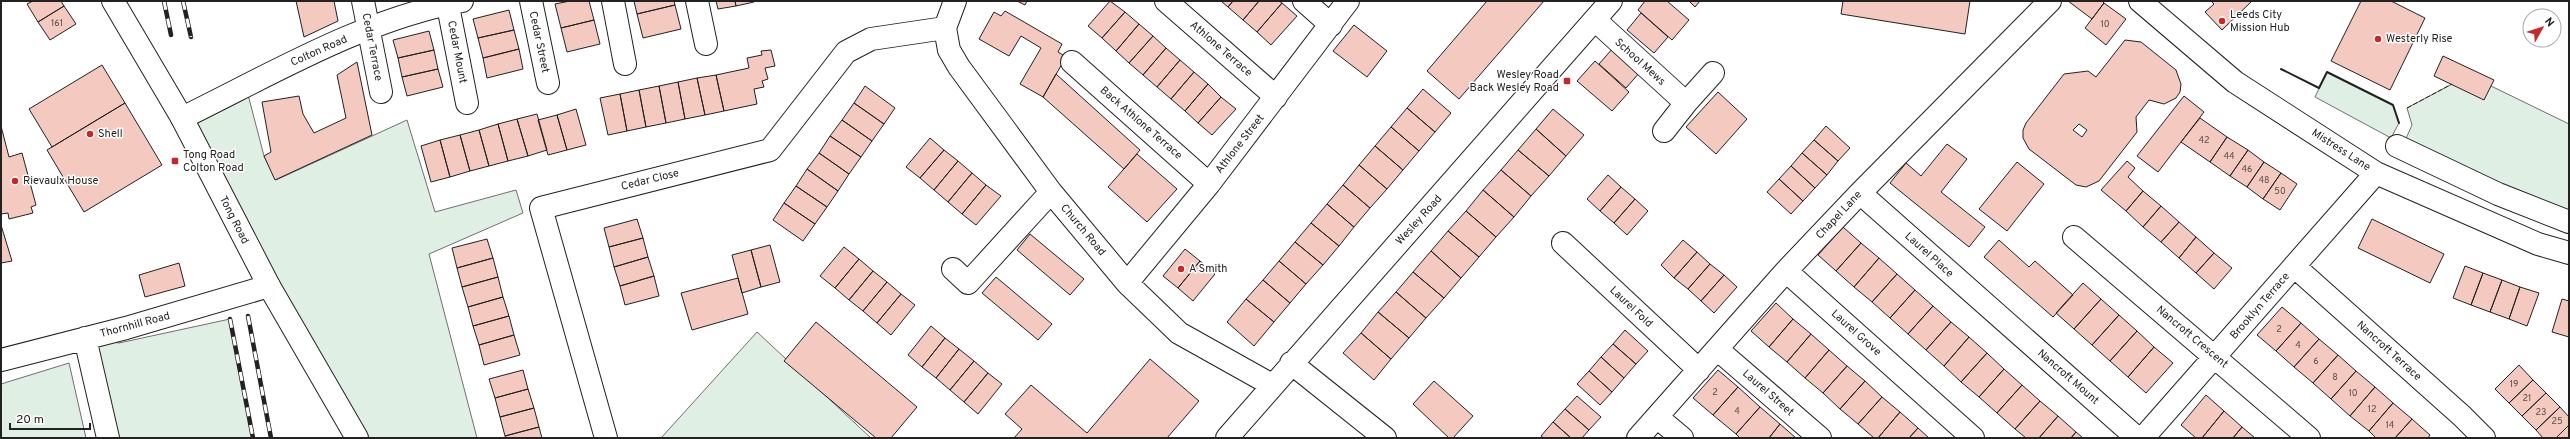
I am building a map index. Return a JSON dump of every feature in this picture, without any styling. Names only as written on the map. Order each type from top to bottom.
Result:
[{"type":"street","name":"Tong Road","points":[[113,1],[182,118],[269,286],[357,438]]},
{"type":"street","name":"Cedar Terrace","points":[[363,1],[381,92]]},
{"type":"street","name":"Cedar Street","points":[[531,1],[548,83]]},
{"type":"street","points":[[613,1],[625,64]]},
{"type":"street","points":[[697,1],[706,44]]},
{"type":"street","points":[[945,28],[955,1]]},
{"type":"street","name":"Athlone Terrace","points":[[1166,1],[1276,97]]},
{"type":"street","points":[[1304,1],[1331,24]]},
{"type":"street","name":"Athlone Street","points":[[1128,283],[1209,184],[1348,1]]},
{"type":"street","name":"Wesley Road","points":[[1227,438],[1611,1]]},
{"type":"street","name":"Chapel Lane","points":[[1638,438],[1786,271],[1860,192],[2050,1]]},
{"type":"street","name":"Mistress Lane","points":[[2140,1],[2235,82],[2376,173],[2538,244],[2569,253]]},
{"type":"street","name":"Colton Road","points":[[182,118],[304,57],[368,29],[452,2]]},
{"type":"street","name":"Cedar Mount","points":[[452,2],[467,103]]},
{"type":"street","name":"School Mews","points":[[1595,20],[1686,103]]},
{"type":"street","name":"Church Road","points":[[945,28],[948,50],[959,67],[1052,192],[1128,283],[1179,333],[1272,385]]},
{"type":"street","name":"Cedar Close","points":[[606,438],[541,208],[770,150],[846,52],[871,39],[945,28]]},
{"type":"street","name":"Back Athlone Terrace","points":[[1072,62],[1209,184]]},
{"type":"street","points":[[1664,131],[1686,103],[1713,73]]},
{"type":"street","points":[[2397,146],[2498,194],[2569,222]]},
{"type":"street","name":"Brooklyn Terrace","points":[[2143,438],[2216,357],[2376,173]]},
{"type":"street","points":[[953,269],[968,283],[1052,192]]},
{"type":"street","name":"Laurel Place","points":[[1860,192],[1999,316]]},
{"type":"street","name":"Nancroft Crescent","points":[[2074,237],[2309,438]]},
{"type":"street","name":"Laurel Fold","points":[[1563,244],[1699,370]]},
{"type":"street","name":"Nancroft Terrace","points":[[2294,266],[2462,416],[2484,438]]},
{"type":"street","name":"Laurel Grove","points":[[1786,271],[1973,438]]},
{"type":"street","name":"Thornhill Road","points":[[1,360],[213,304],[269,286]]},
{"type":"street","name":"Nancroft Mount","points":[[1999,316],[2137,438]]},
{"type":"street","points":[[85,338],[108,438]]},
{"type":"street","name":"Laurel Street","points":[[1717,349],[1820,438]]},
{"type":"street","points":[[1291,364],[1385,438]]},
{"type":"street","points":[[1658,417],[1682,438]]},
{"type":"green space","points":[[2327,72],[2393,105],[2399,123],[2391,138],[2315,97]]},
{"type":"green space","points":[[2452,84],[2491,86],[2569,124],[2569,217],[2404,143],[2412,125],[2407,108]]},
{"type":"green space","points":[[246,87],[264,156],[276,180],[407,120],[435,212],[516,190],[523,213],[429,254],[477,438],[357,438],[182,118]]},
{"type":"green space","points":[[230,319],[253,438],[108,438],[85,338],[119,343]]},
{"type":"green space","points":[[757,332],[871,438],[661,438]]},
{"type":"green space","points":[[69,363],[86,438],[1,438],[1,384]]},
{"type":"building","points":[[33,1],[61,1],[64,6],[38,22],[27,4]]},
{"type":"building","points":[[296,1],[334,1],[338,21],[304,37]]},
{"type":"building","points":[[570,1],[589,1],[594,20],[561,28],[555,4]]},
{"type":"building","points":[[634,1],[674,1],[675,5],[637,14]]},
{"type":"building","points":[[716,1],[735,1],[736,6],[718,9]]},
{"type":"building","points":[[735,1],[753,1],[754,2],[736,6]]},
{"type":"building","points":[[1017,1],[1027,1],[1025,5]]},
{"type":"building","points":[[1110,1],[1125,12],[1102,38],[1088,26]]},
{"type":"building","points":[[1221,1],[1233,1],[1228,7]]},
{"type":"building","points":[[1233,1],[1259,1],[1243,20],[1228,7]]},
{"type":"building","points":[[1259,1],[1279,1],[1282,3],[1257,32],[1243,20]]},
{"type":"building","points":[[1487,1],[1544,1],[1459,99],[1427,71]]},
{"type":"building","points":[[1645,1],[1667,1],[1689,20],[1672,40],[1638,10]]},
{"type":"building","points":[[1689,1],[1700,1],[1695,7]]},
{"type":"building","points":[[1843,1],[1970,1],[1965,34],[1841,14]]},
{"type":"building","points":[[2068,1],[2102,1],[2104,3],[2092,19]]},
{"type":"building","name":"Leeds City Mission Hub","points":[[2211,1],[2252,1],[2222,30],[2205,12],[2214,4]]},
{"type":"building","name":"Westerly Rise","points":[[2361,1],[2391,1],[2425,18],[2390,90],[2331,61]]},
{"type":"building","points":[[1282,3],[1297,16],[1271,45],[1257,32]]},
{"type":"building","points":[[2104,3],[2126,19],[2106,45],[2085,28]]},
{"type":"building","points":[[675,5],[681,29],[643,38],[637,14]]},
{"type":"building","points":[[64,6],[76,24],[50,40],[38,22]]},
{"type":"building","points":[[509,10],[514,30],[478,38],[473,19]]},
{"type":"building","points":[[1005,11],[1062,44],[1058,52],[1066,57],[1043,97],[1020,84],[1041,48],[1021,36],[1009,56],[979,39],[994,12],[1001,16]]},
{"type":"building","points":[[1125,12],[1139,24],[1116,51],[1102,38]]},
{"type":"building","points":[[1641,13],[1668,37],[1654,53],[1627,30]]},
{"type":"building","points":[[594,20],[600,44],[567,52],[561,28]]},
{"type":"building","points":[[1139,24],[1153,36],[1129,63],[1116,51]]},
{"type":"building","points":[[1354,25],[1387,51],[1367,77],[1333,51]]},
{"type":"building","points":[[514,30],[519,49],[483,58],[478,38]]},
{"type":"building","points":[[429,31],[434,50],[398,58],[393,40]]},
{"type":"building","points":[[1153,36],[1166,48],[1143,75],[1129,63]]},
{"type":"building","points":[[2125,40],[2141,42],[2176,70],[2181,84],[2180,92],[2176,98],[2164,104],[2149,100],[2136,117],[2137,132],[2099,181],[2086,187],[2076,185],[2029,149],[2023,138],[2023,130],[2026,123],[2064,74],[2088,71],[2096,77]],"holes":[[[2079,124],[2087,130],[2082,137],[2073,130]]]},
{"type":"building","points":[[1166,48],[1180,60],[1157,87],[1143,75]]},
{"type":"building","points":[[1613,48],[1640,72],[1626,88],[1599,64]]},
{"type":"building","points":[[519,49],[523,69],[487,78],[483,58]]},
{"type":"building","points":[[434,50],[438,69],[402,77],[398,58]]},
{"type":"building","points":[[771,50],[775,66],[765,68],[768,79],[762,81],[764,87],[754,89],[757,104],[724,111],[716,75],[749,68],[747,58],[762,55],[761,51]]},
{"type":"building","points":[[2443,56],[2494,80],[2484,100],[2434,76]]},
{"type":"building","points":[[1180,60],[1194,72],[1171,99],[1157,87]]},
{"type":"building","points":[[1595,61],[1629,92],[1612,111],[1577,81]]},
{"type":"building","points":[[357,62],[372,135],[275,180],[264,156],[271,152],[262,102],[299,96],[303,114],[314,133],[346,118],[337,75]]},
{"type":"building","points":[[102,65],[125,103],[52,147],[29,109]]},
{"type":"building","points":[[438,69],[443,87],[407,96],[402,77]]},
{"type":"building","points":[[1194,72],[1208,84],[1185,111],[1171,99]]},
{"type":"building","points":[[1056,74],[1140,150],[1124,169],[1043,97]]},
{"type":"building","points":[[716,75],[724,111],[705,115],[697,78]]},
{"type":"building","points":[[697,78],[705,115],[685,119],[678,82]]},
{"type":"building","points":[[678,82],[685,119],[666,123],[659,86]]},
{"type":"building","points":[[1208,84],[1221,97],[1198,123],[1185,111]]},
{"type":"building","points":[[659,86],[666,123],[646,127],[639,90]]},
{"type":"building","points":[[865,86],[895,108],[884,124],[854,103]]},
{"type":"building","points":[[1423,89],[1451,113],[1435,132],[1407,108]]},
{"type":"building","points":[[639,90],[646,127],[627,131],[620,94]]},
{"type":"building","points":[[1718,92],[1747,119],[1716,154],[1686,127]]},
{"type":"building","points":[[620,94],[627,131],[608,135],[600,98]]},
{"type":"building","points":[[2184,96],[2204,112],[2158,172],[2137,156]]},
{"type":"building","points":[[1221,97],[1236,109],[1212,135],[1198,123]]},
{"type":"building","points":[[125,103],[162,165],[84,212],[47,150]]},
{"type":"building","points":[[854,103],[884,124],[872,141],[842,120]]},
{"type":"building","points":[[1407,108],[1435,132],[1419,151],[1391,127]]},
{"type":"building","points":[[576,109],[586,145],[567,150],[557,115]]},
{"type":"building","points":[[1553,109],[1584,135],[1566,156],[1536,129]]},
{"type":"building","points":[[537,114],[547,150],[528,156],[517,119]]},
{"type":"building","points":[[557,115],[567,150],[548,155],[538,120]]},
{"type":"building","points":[[2200,118],[2227,137],[2210,162],[2181,142]]},
{"type":"building","points":[[517,119],[528,156],[508,161],[498,124]]},
{"type":"building","points":[[842,120],[872,141],[861,157],[830,136]]},
{"type":"building","points":[[498,124],[508,161],[489,166],[479,130]]},
{"type":"building","name":"Rievaulx House","points":[[1,126],[9,157],[22,153],[36,205],[31,207],[33,213],[9,219],[8,213],[1,214]]},
{"type":"building","points":[[1826,126],[1850,148],[1838,161],[1814,140]]},
{"type":"building","points":[[1391,127],[1419,151],[1403,170],[1375,146]]},
{"type":"building","points":[[1536,129],[1566,156],[1549,176],[1518,150]]},
{"type":"building","points":[[479,130],[489,166],[470,171],[460,135]]},
{"type":"building","points":[[460,135],[470,171],[450,177],[440,140]]},
{"type":"building","points":[[830,136],[861,157],[849,174],[819,153]]},
{"type":"building","points":[[2227,137],[2248,150],[2230,176],[2210,162]]},
{"type":"building","points":[[930,138],[944,150],[920,178],[906,167]]},
{"type":"building","points":[[440,140],[450,177],[431,182],[421,146]]},
{"type":"building","points":[[1814,140],[1838,161],[1827,175],[1802,153]]},
{"type":"building","points":[[1947,144],[1967,159],[1941,192],[1985,227],[1969,247],[1890,183],[1906,163],[1921,176]]},
{"type":"building","points":[[1375,146],[1403,170],[1387,189],[1359,165]]},
{"type":"building","points":[[944,150],[958,161],[934,190],[920,178]]},
{"type":"building","points":[[1518,150],[1549,176],[1531,196],[1501,170]]},
{"type":"building","points":[[2248,150],[2264,162],[2247,187],[2230,176]]},
{"type":"building","points":[[819,153],[849,174],[838,191],[807,169]]},
{"type":"building","points":[[1802,153],[1827,175],[1815,188],[1791,166]]},
{"type":"building","points":[[1137,154],[1177,189],[1147,222],[1108,187]]},
{"type":"building","points":[[958,161],[972,173],[948,202],[934,190]]},
{"type":"building","points":[[2127,161],[2135,168],[2128,177],[2143,191],[2126,211],[2101,190]]},
{"type":"building","points":[[2017,162],[2044,184],[2007,231],[1979,209]]},
{"type":"building","points":[[2264,162],[2281,173],[2263,199],[2247,187]]},
{"type":"building","points":[[1359,165],[1387,189],[1370,208],[1343,185]]},
{"type":"building","points":[[1791,166],[1815,188],[1803,201],[1779,179]]},
{"type":"building","points":[[807,169],[838,191],[827,207],[796,186]]},
{"type":"building","points":[[1501,170],[1531,196],[1514,217],[1483,190]]},
{"type":"building","points":[[972,173],[986,185],[962,214],[948,202]]},
{"type":"building","points":[[2281,173],[2297,184],[2280,210],[2263,199]]},
{"type":"building","points":[[1608,175],[1621,187],[1600,211],[1587,199]]},
{"type":"building","points":[[1779,179],[1803,201],[1791,214],[1767,192]]},
{"type":"building","points":[[986,185],[1001,196],[976,225],[962,214]]},
{"type":"building","points":[[1343,185],[1370,208],[1354,227],[1327,204]]},
{"type":"building","points":[[796,186],[827,207],[815,224],[784,203]]},
{"type":"building","points":[[1621,187],[1635,199],[1614,223],[1600,211]]},
{"type":"building","points":[[1483,190],[1514,217],[1496,237],[1466,211]]},
{"type":"building","points":[[2143,191],[2161,206],[2143,227],[2126,211]]},
{"type":"building","points":[[1635,199],[1648,211],[1627,235],[1614,223]]},
{"type":"building","points":[[784,203],[815,224],[803,241],[773,220]]},
{"type":"building","points":[[1327,204],[1354,227],[1339,246],[1311,223]]},
{"type":"building","points":[[2161,206],[2179,222],[2161,242],[2143,227]]},
{"type":"building","points":[[1466,211],[1496,237],[1479,257],[1448,231]]},
{"type":"building","points":[[637,219],[643,238],[609,247],[604,228]]},
{"type":"building","points":[[2372,219],[2444,254],[2430,283],[2358,248]]},
{"type":"building","points":[[2179,222],[2196,237],[2179,258],[2161,242]]},
{"type":"building","points":[[1311,223],[1339,246],[1323,265],[1295,242]]},
{"type":"building","points":[[1,225],[12,261],[1,263]]},
{"type":"building","points":[[1843,227],[1861,243],[1836,271],[1818,255]]},
{"type":"building","points":[[1448,231],[1479,257],[1461,278],[1431,251]]},
{"type":"building","points":[[1030,234],[1084,279],[1070,295],[1017,250]]},
{"type":"building","points":[[2196,237],[2214,253],[2196,273],[2179,258]]},
{"type":"building","points":[[643,238],[648,257],[614,267],[609,247]]},
{"type":"building","points":[[487,239],[493,258],[457,268],[452,248]]},
{"type":"building","points":[[1683,240],[1697,252],[1674,278],[1661,265]]},
{"type":"building","points":[[1999,240],[2029,267],[2035,261],[2073,295],[2053,317],[1984,257]]},
{"type":"building","points":[[1295,242],[1323,265],[1306,284],[1279,261]]},
{"type":"building","points":[[1861,243],[1879,258],[1854,287],[1836,271]]},
{"type":"building","points":[[770,245],[780,282],[761,287],[751,250]]},
{"type":"building","points":[[844,247],[859,259],[835,288],[820,276]]},
{"type":"building","name":"A Smith","points":[[1185,249],[1200,261],[1178,288],[1163,276]]},
{"type":"building","points":[[751,250],[761,287],[742,293],[732,255]]},
{"type":"building","points":[[1431,251],[1461,278],[1444,298],[1413,272]]},
{"type":"building","points":[[1697,252],[1710,264],[1688,289],[1674,278]]},
{"type":"building","points":[[2214,253],[2232,268],[2214,289],[2196,273]]},
{"type":"building","points":[[648,257],[654,276],[620,286],[614,267]]},
{"type":"building","points":[[493,258],[498,277],[462,287],[457,268]]},
{"type":"building","points":[[1879,258],[1897,274],[1872,302],[1854,287]]},
{"type":"building","points":[[859,259],[873,271],[849,300],[835,288]]},
{"type":"building","points":[[1200,261],[1215,274],[1193,301],[1178,288]]},
{"type":"building","points":[[1279,261],[1306,284],[1290,303],[1263,280]]},
{"type":"building","points":[[179,263],[185,286],[145,297],[139,275]]},
{"type":"building","points":[[1710,264],[1724,275],[1701,301],[1688,289]]},
{"type":"building","points":[[2465,266],[2483,273],[2471,305],[2453,298]]},
{"type":"building","points":[[873,271],[887,282],[863,311],[849,300]]},
{"type":"building","points":[[1413,272],[1444,298],[1426,318],[1396,292]]},
{"type":"building","points":[[2483,273],[2502,280],[2490,312],[2471,305]]},
{"type":"building","points":[[1897,274],[1915,290],[1890,318],[1872,302]]},
{"type":"building","points":[[1724,275],[1737,287],[1714,313],[1701,301]]},
{"type":"building","points":[[654,276],[659,296],[625,305],[620,286]]},
{"type":"building","points":[[498,277],[503,297],[468,307],[462,287]]},
{"type":"building","points":[[996,277],[1052,324],[1038,340],[982,293]]},
{"type":"building","points":[[738,278],[748,314],[692,330],[681,293]]},
{"type":"building","points":[[1263,280],[1290,303],[1274,322],[1246,299]]},
{"type":"building","points":[[2502,280],[2520,287],[2509,319],[2490,312]]},
{"type":"building","points":[[887,282],[901,294],[877,323],[863,311]]},
{"type":"building","points":[[2083,283],[2101,299],[2074,329],[2056,313]]},
{"type":"building","points":[[2520,287],[2539,293],[2527,326],[2509,319]]},
{"type":"building","points":[[1915,290],[1933,306],[1908,334],[1890,318]]},
{"type":"building","points":[[1396,292],[1426,318],[1409,338],[1378,312]]},
{"type":"building","points":[[901,294],[915,305],[891,335],[877,323]]},
{"type":"building","points":[[503,297],[509,316],[473,326],[468,307]]},
{"type":"building","points":[[1246,299],[1274,322],[1254,346],[1227,322]]},
{"type":"building","points":[[2101,299],[2119,315],[2092,345],[2074,329]]},
{"type":"building","points":[[2562,299],[2569,301],[2569,337],[2552,332]]},
{"type":"building","points":[[1776,303],[1793,319],[1769,347],[1751,331]]},
{"type":"building","points":[[1933,306],[1951,322],[1926,350],[1908,334]]},
{"type":"building","points":[[2282,307],[2301,323],[2276,351],[2257,335]]},
{"type":"building","points":[[1378,312],[1409,338],[1391,359],[1361,333]]},
{"type":"building","points":[[2119,315],[2137,331],[2110,361],[2092,345]]},
{"type":"building","points":[[509,316],[514,335],[479,345],[473,326]]},
{"type":"building","points":[[1793,319],[1811,334],[1787,362],[1769,347]]},
{"type":"building","points":[[816,322],[917,407],[891,438],[876,438],[784,361]]},
{"type":"building","points":[[1951,322],[1969,337],[1944,366],[1926,350]]},
{"type":"building","points":[[2301,323],[2319,339],[2294,367],[2276,351]]},
{"type":"building","points":[[931,326],[945,338],[922,367],[908,355]]},
{"type":"building","points":[[1625,330],[1648,351],[1636,364],[1613,344]]},
{"type":"building","points":[[2137,331],[2154,347],[2128,377],[2110,361]]},
{"type":"building","points":[[1361,333],[1391,359],[1374,380],[1343,353]]},
{"type":"building","points":[[1811,334],[1829,350],[1805,378],[1787,362]]},
{"type":"building","points":[[514,335],[520,355],[484,365],[479,345]]},
{"type":"building","points":[[1969,337],[1987,353],[1961,382],[1944,366]]},
{"type":"building","points":[[945,338],[959,349],[936,378],[922,367]]},
{"type":"building","points":[[2319,339],[2338,355],[2313,383],[2294,367]]},
{"type":"building","points":[[1613,344],[1636,364],[1624,378],[1601,357]]},
{"type":"building","points":[[2154,347],[2173,363],[2146,393],[2128,377]]},
{"type":"building","points":[[959,349],[974,361],[950,390],[936,378]]},
{"type":"building","points":[[1829,350],[1847,366],[1823,393],[1805,378]]},
{"type":"building","points":[[1987,353],[2004,369],[1979,397],[1961,382]]},
{"type":"building","points":[[2338,355],[2356,371],[2331,399],[2313,383]]},
{"type":"building","points":[[1601,357],[1624,378],[1612,392],[1589,371]]},
{"type":"building","points":[[1150,359],[1199,401],[1167,438],[1014,438],[1022,429],[1005,414],[1031,385],[1087,433]]},
{"type":"building","points":[[974,361],[988,373],[964,402],[950,390]]},
{"type":"building","points":[[2519,365],[2533,380],[2509,403],[2495,389]]},
{"type":"building","points":[[1847,366],[1865,381],[1840,409],[1823,393]]},
{"type":"building","points":[[2004,369],[2022,385],[1997,413],[1979,397]]},
{"type":"building","points":[[523,370],[528,389],[495,398],[489,379]]},
{"type":"building","points":[[1718,370],[1738,387],[1713,415],[1693,398]]},
{"type":"building","points":[[1589,371],[1612,392],[1600,405],[1577,384]]},
{"type":"building","points":[[2356,371],[2375,387],[2350,416],[2331,399]]},
{"type":"building","points":[[988,373],[1002,384],[978,414],[964,402]]},
{"type":"building","points":[[2533,380],[2546,393],[2522,416],[2509,403]]},
{"type":"building","points":[[1434,381],[1473,416],[1453,438],[1449,438],[1413,404]]},
{"type":"building","points":[[1865,381],[1882,397],[1858,424],[1840,409]]},
{"type":"building","points":[[2022,385],[2040,401],[2015,429],[1997,413]]},
{"type":"building","points":[[1738,387],[1760,407],[1736,434],[1713,415]]},
{"type":"building","points":[[2375,387],[2393,403],[2369,431],[2350,416]]},
{"type":"building","points":[[528,389],[534,408],[500,417],[495,398]]},
{"type":"building","points":[[2546,393],[2560,407],[2536,430],[2522,416]]},
{"type":"building","points":[[2206,395],[2224,411],[2202,438],[2196,438],[2181,425]]},
{"type":"building","points":[[1577,396],[1601,417],[1589,430],[1565,409]]},
{"type":"building","points":[[1882,397],[1900,412],[1878,438],[1874,438],[1858,424]]},
{"type":"building","points":[[2040,401],[2058,416],[2039,438],[2026,438],[2015,429]]},
{"type":"building","points":[[2393,403],[2412,419],[2395,438],[2376,438],[2369,431]]},
{"type":"building","points":[[1760,407],[1780,424],[1769,438],[1740,438],[1736,434]]},
{"type":"building","points":[[2560,407],[2569,417],[2569,425],[2556,438],[2543,438],[2536,430]]},
{"type":"building","points":[[534,408],[539,427],[505,436],[500,417]]},
{"type":"building","points":[[1565,409],[1589,430],[1582,438],[1571,438],[1553,422]]},
{"type":"building","points":[[2224,411],[2242,427],[2233,438],[2202,438]]},
{"type":"building","points":[[1900,412],[1918,428],[1909,438],[1878,438]]},
{"type":"building","points":[[2058,416],[2076,432],[2071,438],[2039,438]]},
{"type":"building","points":[[2412,419],[2430,435],[2428,438],[2395,438]]},
{"type":"building","points":[[1553,422],[1571,438],[1544,438],[1541,436]]},
{"type":"building","points":[[1780,424],[1796,438],[1769,438]]},
{"type":"building","points":[[2569,425],[2569,438],[2556,438]]},
{"type":"building","points":[[539,427],[542,438],[506,438],[505,436]]},
{"type":"building","points":[[2242,427],[2255,438],[2233,438]]},
{"type":"building","points":[[1918,428],[1929,438],[1909,438]]},
{"type":"building","points":[[2076,432],[2083,438],[2071,438]]},
{"type":"railway","points":[[164,1],[171,35]]},
{"type":"railway","points":[[183,1],[191,37]]},
{"type":"railway","points":[[248,316],[271,438]]},
{"type":"railway","points":[[230,319],[253,438]]},
{"type":"fence","points":[[2407,108],[2452,84]]},
{"type":"wall","points":[[2281,69],[2319,88],[2327,72],[2393,105],[2399,123]]},
{"type":"place","name":"Leeds City Mission Hub","points":[[2222,21]]},
{"type":"place","name":"Westerly Rise","points":[[2378,39]]},
{"type":"place","name":"Wesley Road Back Wesley Road","points":[[1567,81]]},
{"type":"place","name":"Shell","points":[[90,134]]},
{"type":"place","name":"Tong Road Colton Road","points":[[175,161]]},
{"type":"place","name":"Rievaulx House","points":[[15,181]]},
{"type":"place","name":"A Smith","points":[[1181,269]]}]
